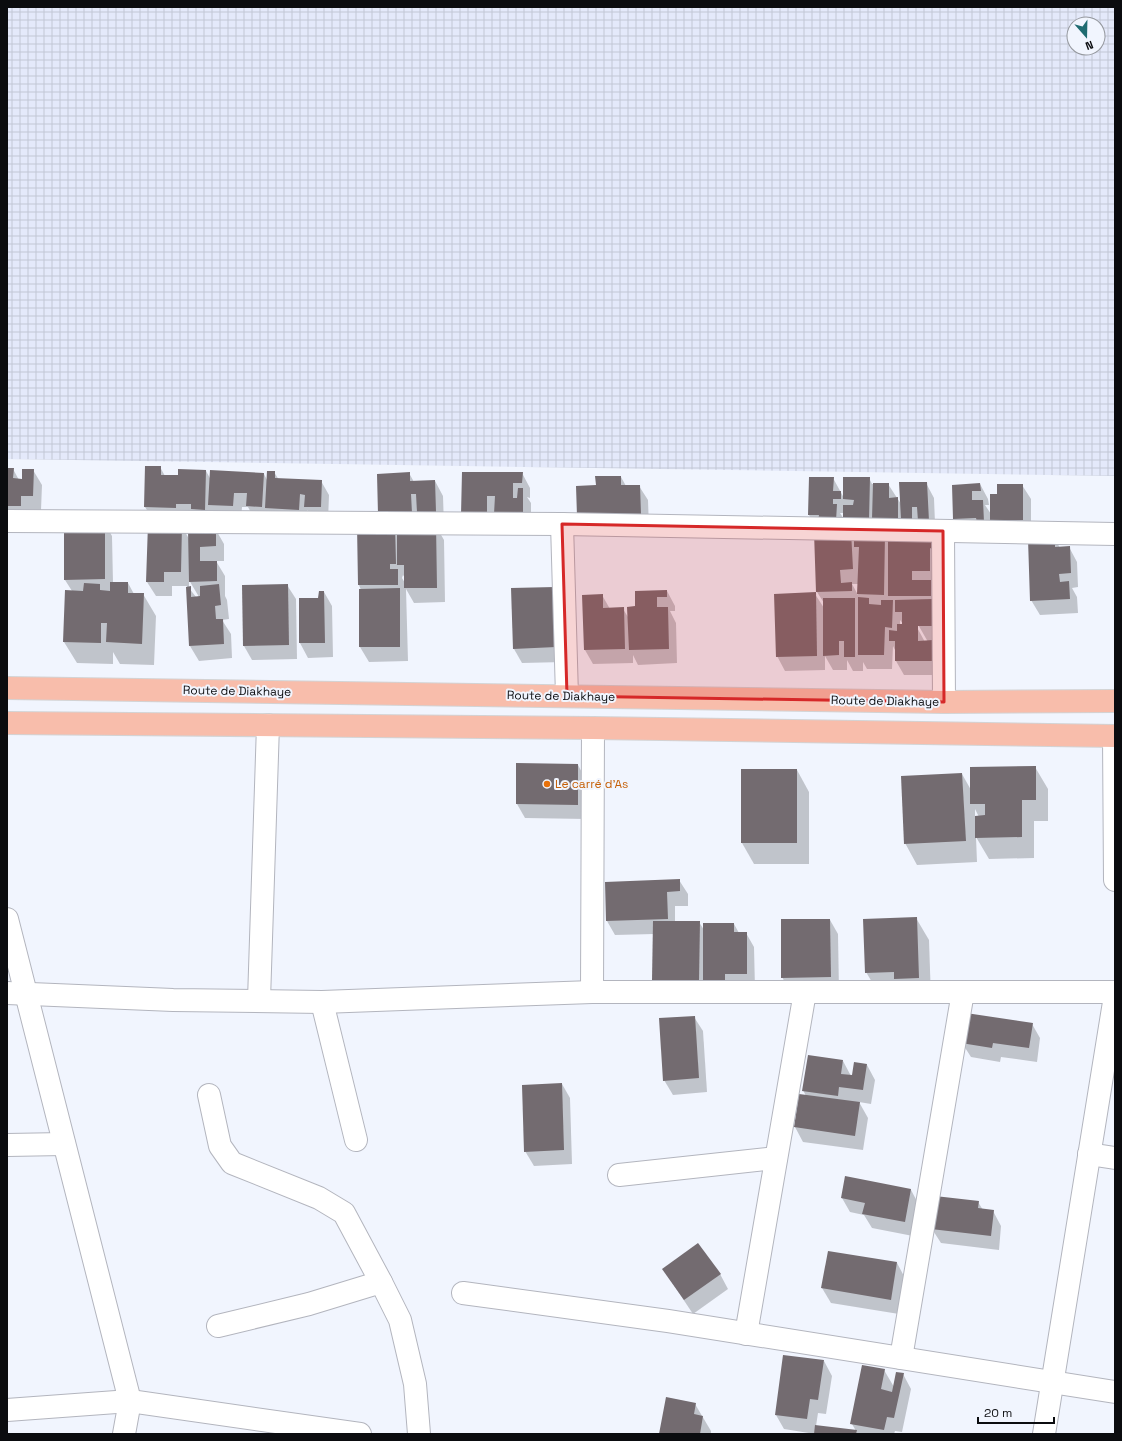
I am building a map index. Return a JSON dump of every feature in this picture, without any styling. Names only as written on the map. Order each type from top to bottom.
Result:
[{"type":"main road","name":"Route de Diakhaye","points":[[7,688],[944,702],[1115,701]]},
{"type":"main road","points":[[7,723],[592,728],[1115,736]]},
{"type":"street","points":[[7,521],[562,524],[1115,534]]},
{"type":"street","points":[[562,524],[567,696]]},
{"type":"street","points":[[944,531],[944,702]]},
{"type":"street","points":[[260,1000],[268,725]]},
{"type":"street","points":[[592,728],[592,992]]},
{"type":"street","points":[[1115,736],[1115,880]]},
{"type":"street","points":[[7,919],[16,994],[64,1144],[130,1401],[124,1434]]},
{"type":"street","points":[[16,994],[173,1000],[322,1002],[592,992],[1115,992]]},
{"type":"street","points":[[746,1334],[805,992]]},
{"type":"street","points":[[901,1358],[963,992]]},
{"type":"street","points":[[1044,1434],[1115,996]]},
{"type":"street","points":[[322,1002],[356,1140]]},
{"type":"street","points":[[209,1095],[220,1146],[232,1163],[319,1198],[344,1213],[400,1320],[415,1384],[419,1434]]},
{"type":"street","points":[[7,1145],[64,1144]]},
{"type":"street","points":[[1090,1154],[1115,1158]]},
{"type":"street","points":[[619,1175],[776,1158]]},
{"type":"street","points":[[218,1326],[309,1304],[381,1282]]},
{"type":"street","points":[[463,1293],[746,1334],[1115,1392]]},
{"type":"street","points":[[7,1410],[130,1401],[360,1434]]},
{"type":"highlighted area","points":[[562,524],[943,531],[944,702],[567,696]]},
{"type":"shaded area","points":[[7,7],[1115,7],[1115,476],[7,459]]},
{"type":"building","points":[[145,466],[161,466],[161,475],[178,475],[178,469],[206,470],[205,510],[191,509],[191,504],[176,504],[176,508],[144,507]]},
{"type":"building","points":[[7,468],[14,468],[13,478],[22,479],[22,469],[34,469],[33,496],[21,496],[21,506],[7,506]]},
{"type":"building","points":[[210,470],[264,473],[262,507],[246,506],[247,493],[234,493],[233,506],[208,505]]},
{"type":"building","points":[[267,471],[275,471],[275,478],[322,480],[321,507],[304,507],[305,495],[300,494],[299,510],[265,508]]},
{"type":"building","points":[[410,472],[410,481],[435,480],[436,512],[417,512],[416,494],[411,494],[412,513],[378,514],[377,474]]},
{"type":"building","points":[[462,472],[523,472],[522,483],[513,483],[513,498],[517,498],[518,488],[523,488],[523,515],[494,514],[495,496],[487,496],[487,515],[461,515]]},
{"type":"building","points":[[595,476],[621,476],[621,485],[640,485],[641,514],[577,516],[576,486],[596,485]]},
{"type":"building","points":[[809,477],[834,477],[833,491],[841,491],[841,499],[833,499],[833,504],[837,504],[836,521],[818,521],[819,515],[808,515]]},
{"type":"building","points":[[843,477],[870,477],[869,521],[843,521],[843,505],[853,505],[854,500],[843,499]]},
{"type":"building","points":[[899,482],[927,482],[929,521],[918,521],[917,507],[912,507],[912,519],[901,519]]},
{"type":"building","points":[[873,483],[889,483],[889,498],[898,497],[898,519],[872,519]]},
{"type":"building","points":[[980,483],[981,491],[972,491],[972,500],[983,500],[984,522],[977,522],[976,518],[953,519],[952,485]]},
{"type":"building","points":[[997,484],[1023,484],[1023,520],[990,521],[990,494],[997,494]]},
{"type":"building","points":[[105,520],[105,579],[64,580],[64,521]]},
{"type":"building","points":[[148,524],[182,525],[181,572],[164,572],[164,582],[146,582]]},
{"type":"building","points":[[395,524],[396,564],[390,564],[390,569],[398,569],[398,585],[358,585],[357,525]]},
{"type":"building","points":[[436,524],[437,588],[404,588],[404,565],[397,565],[397,525]]},
{"type":"building","points":[[188,529],[216,529],[216,546],[200,547],[200,561],[217,561],[217,581],[189,582]]},
{"type":"building","points":[[851,531],[853,569],[840,570],[841,583],[852,582],[852,591],[816,592],[814,532]]},
{"type":"building","points":[[854,533],[885,534],[884,595],[857,594],[859,547],[854,547]]},
{"type":"building","points":[[888,535],[933,535],[932,549],[930,548],[930,571],[912,571],[912,580],[931,580],[931,596],[888,596]]},
{"type":"building","points":[[1055,538],[1055,547],[1070,546],[1071,573],[1059,574],[1060,582],[1069,581],[1070,599],[1030,601],[1028,539]]},
{"type":"building","points":[[110,582],[128,582],[128,593],[144,593],[142,644],[106,642],[107,623],[101,623],[101,643],[63,642],[65,590],[83,591],[84,583],[100,584],[100,590],[110,591]]},
{"type":"building","points":[[219,584],[221,605],[215,606],[216,619],[223,619],[224,644],[189,646],[186,587],[191,586],[191,597],[200,596],[200,586]]},
{"type":"building","points":[[288,584],[289,645],[243,646],[242,585]]},
{"type":"building","points":[[555,587],[556,647],[513,649],[511,588]]},
{"type":"building","points":[[400,588],[400,647],[359,647],[359,589]]},
{"type":"building","points":[[667,590],[667,597],[657,597],[657,607],[668,607],[669,649],[629,650],[627,607],[635,606],[635,591]]},
{"type":"building","points":[[319,591],[324,591],[325,643],[299,643],[299,598],[318,598]]},
{"type":"building","points":[[816,592],[817,656],[776,657],[774,594]]},
{"type":"building","points":[[603,594],[603,608],[624,607],[625,649],[584,650],[582,595]]},
{"type":"building","points":[[858,597],[869,598],[869,604],[881,605],[881,600],[893,600],[892,628],[885,627],[884,655],[858,655]]},
{"type":"building","points":[[823,598],[855,598],[855,657],[844,657],[844,641],[839,641],[839,655],[823,656]]},
{"type":"building","points":[[932,599],[932,626],[918,626],[918,641],[933,640],[933,661],[895,661],[895,641],[889,641],[889,630],[897,631],[897,624],[902,624],[902,612],[895,612],[895,600]]},
{"type":"building","name":"Le carré d'As","points":[[516,763],[578,764],[578,805],[516,804]]},
{"type":"building","points":[[1036,766],[1036,800],[1022,800],[1022,837],[975,838],[975,816],[985,815],[985,804],[970,804],[970,767]]},
{"type":"building","points":[[741,769],[797,769],[797,843],[741,843]]},
{"type":"building","points":[[962,773],[966,841],[904,844],[901,776]]},
{"type":"building","points":[[680,879],[680,891],[667,892],[668,919],[606,921],[605,882]]},
{"type":"building","points":[[917,917],[919,978],[894,979],[894,972],[865,973],[863,919]]},
{"type":"building","points":[[781,919],[830,919],[831,977],[781,978]]},
{"type":"building","points":[[653,921],[700,921],[699,980],[652,980]]},
{"type":"building","points":[[703,923],[734,923],[734,932],[747,932],[747,974],[725,974],[725,982],[703,982]]},
{"type":"building","points":[[966,1013],[1033,1023],[1029,1048],[993,1043],[992,1048],[961,1043]]},
{"type":"building","points":[[695,1016],[699,1078],[663,1081],[659,1018]]},
{"type":"building","points":[[808,1055],[843,1060],[841,1074],[852,1075],[854,1062],[867,1064],[863,1090],[839,1087],[838,1096],[802,1091]]},
{"type":"building","points":[[562,1083],[564,1150],[524,1152],[522,1085]]},
{"type":"building","points":[[799,1094],[860,1102],[855,1136],[794,1127]]},
{"type":"building","points":[[845,1176],[911,1189],[905,1222],[862,1214],[865,1203],[841,1198]]},
{"type":"building","points":[[935,1196],[979,1201],[978,1208],[994,1210],[991,1236],[931,1229]]},
{"type":"building","points":[[698,1243],[721,1274],[684,1300],[662,1269]]},
{"type":"building","points":[[828,1251],[897,1262],[891,1300],[821,1288]]},
{"type":"building","points":[[783,1355],[824,1360],[818,1400],[810,1399],[807,1419],[775,1415]]},
{"type":"building","points":[[862,1365],[885,1369],[881,1389],[892,1392],[896,1372],[904,1373],[894,1418],[887,1417],[884,1430],[850,1424]]},
{"type":"building","points":[[666,1397],[696,1403],[694,1414],[703,1416],[700,1434],[659,1434]]},
{"type":"building","points":[[815,1425],[857,1430],[856,1434],[814,1434]]},
{"type":"place","name":"Le carré d'As","points":[[547,784]]}]
